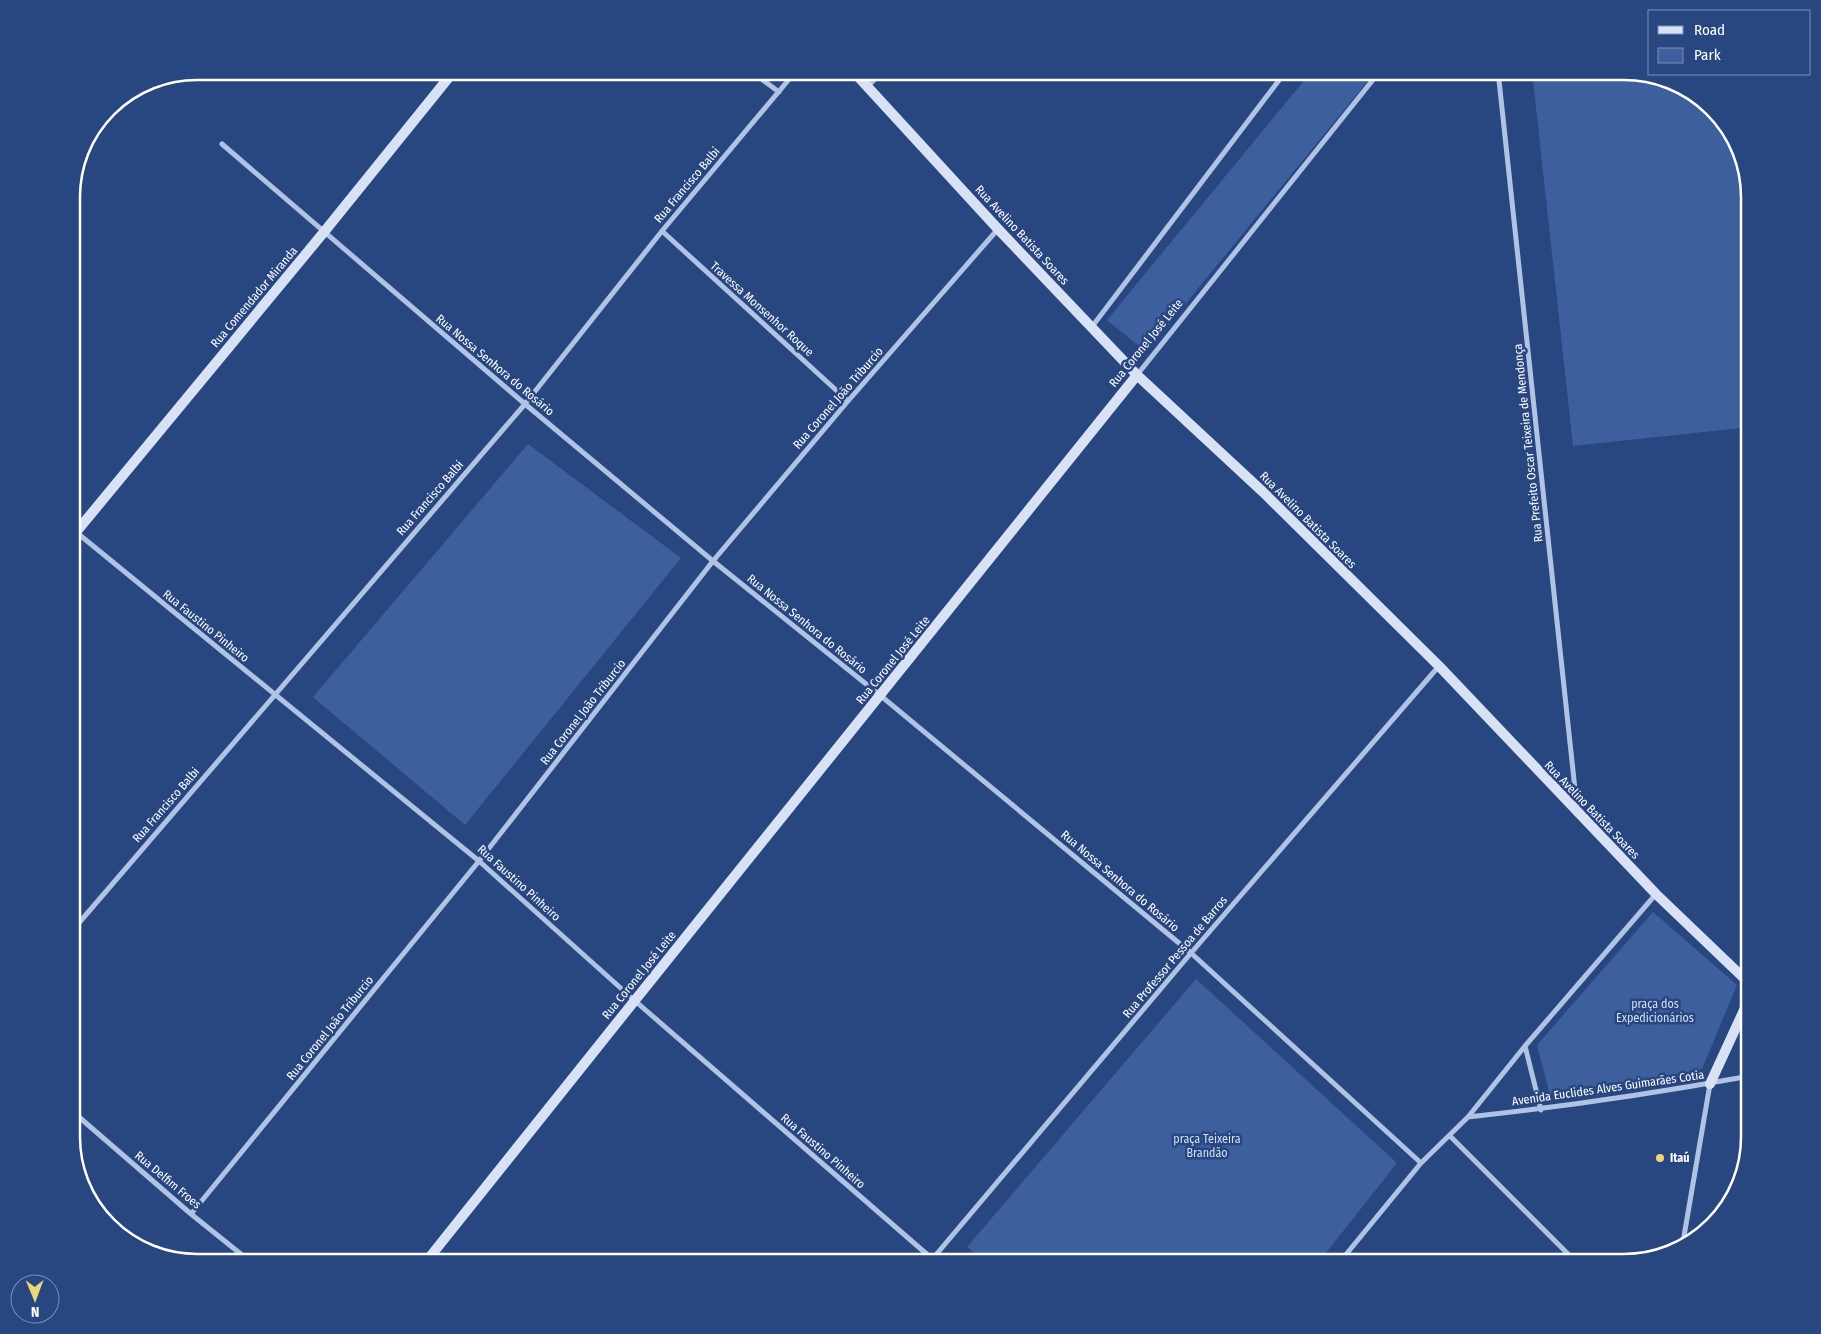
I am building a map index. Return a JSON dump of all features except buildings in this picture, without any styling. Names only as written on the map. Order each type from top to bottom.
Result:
[{"type":"street","name":"Rua Comendador Miranda","points":[[80,528],[447,80]]},
{"type":"street","points":[[763,80],[779,92]]},
{"type":"street","name":"Rua Francisco Balbi","points":[[80,922],[524,404],[662,231],[789,80]]},
{"type":"street","name":"Rua Avelino Batista Soares","points":[[861,80],[1136,375],[1263,492],[1438,666],[1656,894],[1741,975]]},
{"type":"street","points":[[867,87],[874,80]]},
{"type":"street","points":[[1091,328],[1279,80]]},
{"type":"street","name":"Rua Coronel José Leite","points":[[432,1254],[1373,80]]},
{"type":"street","name":"Rua Prefeito Oscar Teixeira de Mendonça","points":[[1499,80],[1577,813]]},
{"type":"street","name":"Rua Nossa Senhora do Rosário","points":[[222,144],[524,404],[713,561],[881,696],[1191,954],[1421,1163]]},
{"type":"street","name":"Rua Coronel João Triburcio","points":[[191,1214],[479,861],[713,561],[848,401],[998,229]]},
{"type":"street","name":"Travessa Monsenhor Roque","points":[[662,231],[848,401]]},
{"type":"street","name":"Rua Faustino Pinheiro","points":[[80,540],[274,694],[479,861],[634,1000],[924,1254]]},
{"type":"street","name":"Rua Professor Pessoa de Barros","points":[[940,1254],[1191,954],[1438,666]]},
{"type":"street","points":[[1346,1254],[1421,1163],[1468,1117],[1525,1046],[1656,894]]},
{"type":"street","points":[[1684,1237],[1710,1084],[1741,1017]]},
{"type":"street","points":[[1525,1046],[1541,1110]]},
{"type":"street","name":"Avenida Euclides Alves Guimarães Cotia","points":[[1468,1117],[1541,1110],[1741,1078]]},
{"type":"street","name":"Rua Delfim Froes","points":[[80,1118],[191,1214],[241,1254]]},
{"type":"street","points":[[1450,1136],[1567,1254]]},
{"type":"green space","points":[[1305,80],[1369,80],[1146,352],[1107,320]]},
{"type":"green space","points":[[1533,80],[1624,80],[1654,84],[1676,92],[1707,114],[1729,145],[1737,167],[1741,197],[1741,428],[1573,446]]},
{"type":"green space","points":[[528,444],[681,558],[465,825],[313,697]]},
{"type":"green space","name":"praça dos Expedicionários","points":[[1653,912],[1737,985],[1702,1069],[1551,1099],[1537,1045]]},
{"type":"green space","name":"praça Teixeira Brandão","points":[[1196,979],[1397,1163],[1325,1254],[975,1254],[967,1247]]},
{"type":"place","name":"Itaú","points":[[1660,1158]]}]
